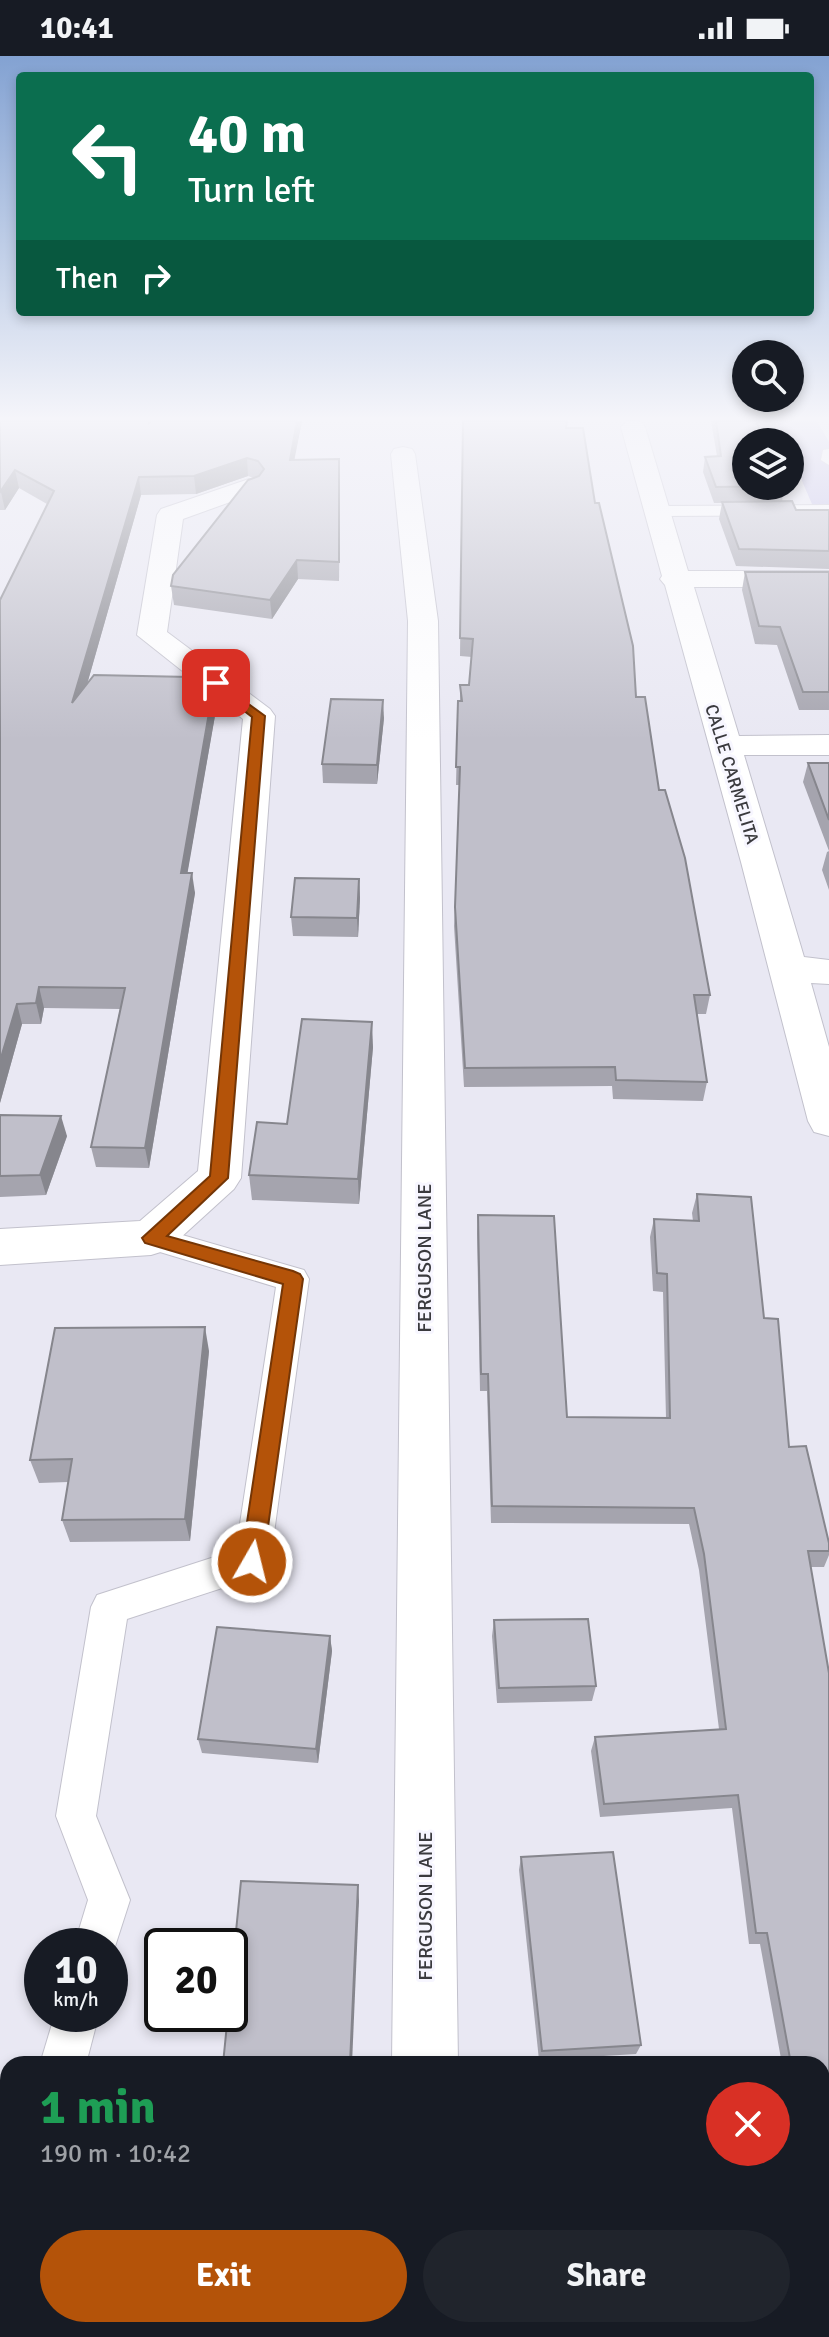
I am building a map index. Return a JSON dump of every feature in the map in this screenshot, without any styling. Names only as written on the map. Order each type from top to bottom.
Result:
[{"type":"street","points":[[0,1247],[151,1238],[219,1178],[259,716],[152,635],[168,527]]},
{"type":"street","name":"FERGUSON LANE","points":[[412,527],[423,621],[425,2056]]},
{"type":"street","name":"CALLE CARMELITA","points":[[660,527],[829,1121]]},
{"type":"street","points":[[674,579],[829,579]]},
{"type":"street","points":[[723,746],[829,745]]},
{"type":"street","points":[[788,968],[829,972]]},
{"type":"lane","points":[[101,1928],[109,1900],[76,1816],[110,1607],[252,1562],[293,1279],[151,1238]]},
{"type":"lane","points":[[65,2056],[72,2032]]},
{"type":"building","points":[[36,527],[124,527],[72,703],[94,675],[190,677],[187,690],[213,690],[181,873],[192,873],[145,1148],[91,1147],[125,988],[39,987],[36,1003],[17,1004],[0,1061],[0,600]]},
{"type":"building","points":[[211,527],[339,527],[339,562],[297,560],[270,600],[171,586],[173,575]]},
{"type":"building","points":[[462,527],[605,527],[633,646],[636,697],[645,697],[659,790],[665,790],[685,858],[710,995],[694,995],[707,1082],[616,1080],[615,1067],[465,1068],[455,907],[460,767],[456,767],[458,701],[462,701],[460,685],[469,685],[473,639],[460,638]]},
{"type":"building","points":[[731,527],[829,527],[829,551],[739,549]]},
{"type":"building","points":[[745,572],[829,572],[829,692],[803,692],[780,627],[759,626]]},
{"type":"building","points":[[331,699],[383,700],[377,765],[322,764]]},
{"type":"building","points":[[808,763],[829,763],[829,820]]},
{"type":"building","points":[[295,878],[359,879],[357,918],[291,917]]},
{"type":"building","points":[[302,1019],[372,1022],[358,1179],[249,1175],[257,1122],[287,1124]]},
{"type":"building","points":[[0,1115],[61,1116],[40,1175],[0,1176]]},
{"type":"building","points":[[697,1194],[751,1197],[764,1318],[778,1319],[789,1447],[806,1446],[829,1543],[829,1551],[808,1551],[829,1673],[829,2056],[790,2056],[767,1933],[756,1933],[738,1795],[604,1804],[595,1737],[726,1729],[704,1554],[694,1508],[492,1506],[488,1374],[481,1374],[478,1215],[554,1216],[567,1417],[670,1418],[667,1274],[657,1273],[654,1219],[699,1221]]},
{"type":"building","points":[[205,1327],[185,1519],[62,1520],[72,1459],[30,1460],[55,1328]]},
{"type":"building","points":[[588,1619],[596,1686],[499,1688],[494,1620]]},
{"type":"building","points":[[217,1627],[330,1636],[316,1749],[198,1739]]},
{"type":"building","points":[[613,1852],[641,2045],[542,2051],[521,1857]]},
{"type":"building","points":[[241,1881],[358,1885],[350,2056],[224,2056],[226,2032],[248,2032],[248,1928],[236,1928]]},
{"type":"route","points":[[216,683],[259,716],[219,1178],[151,1238],[293,1279],[252,1562]]}]
